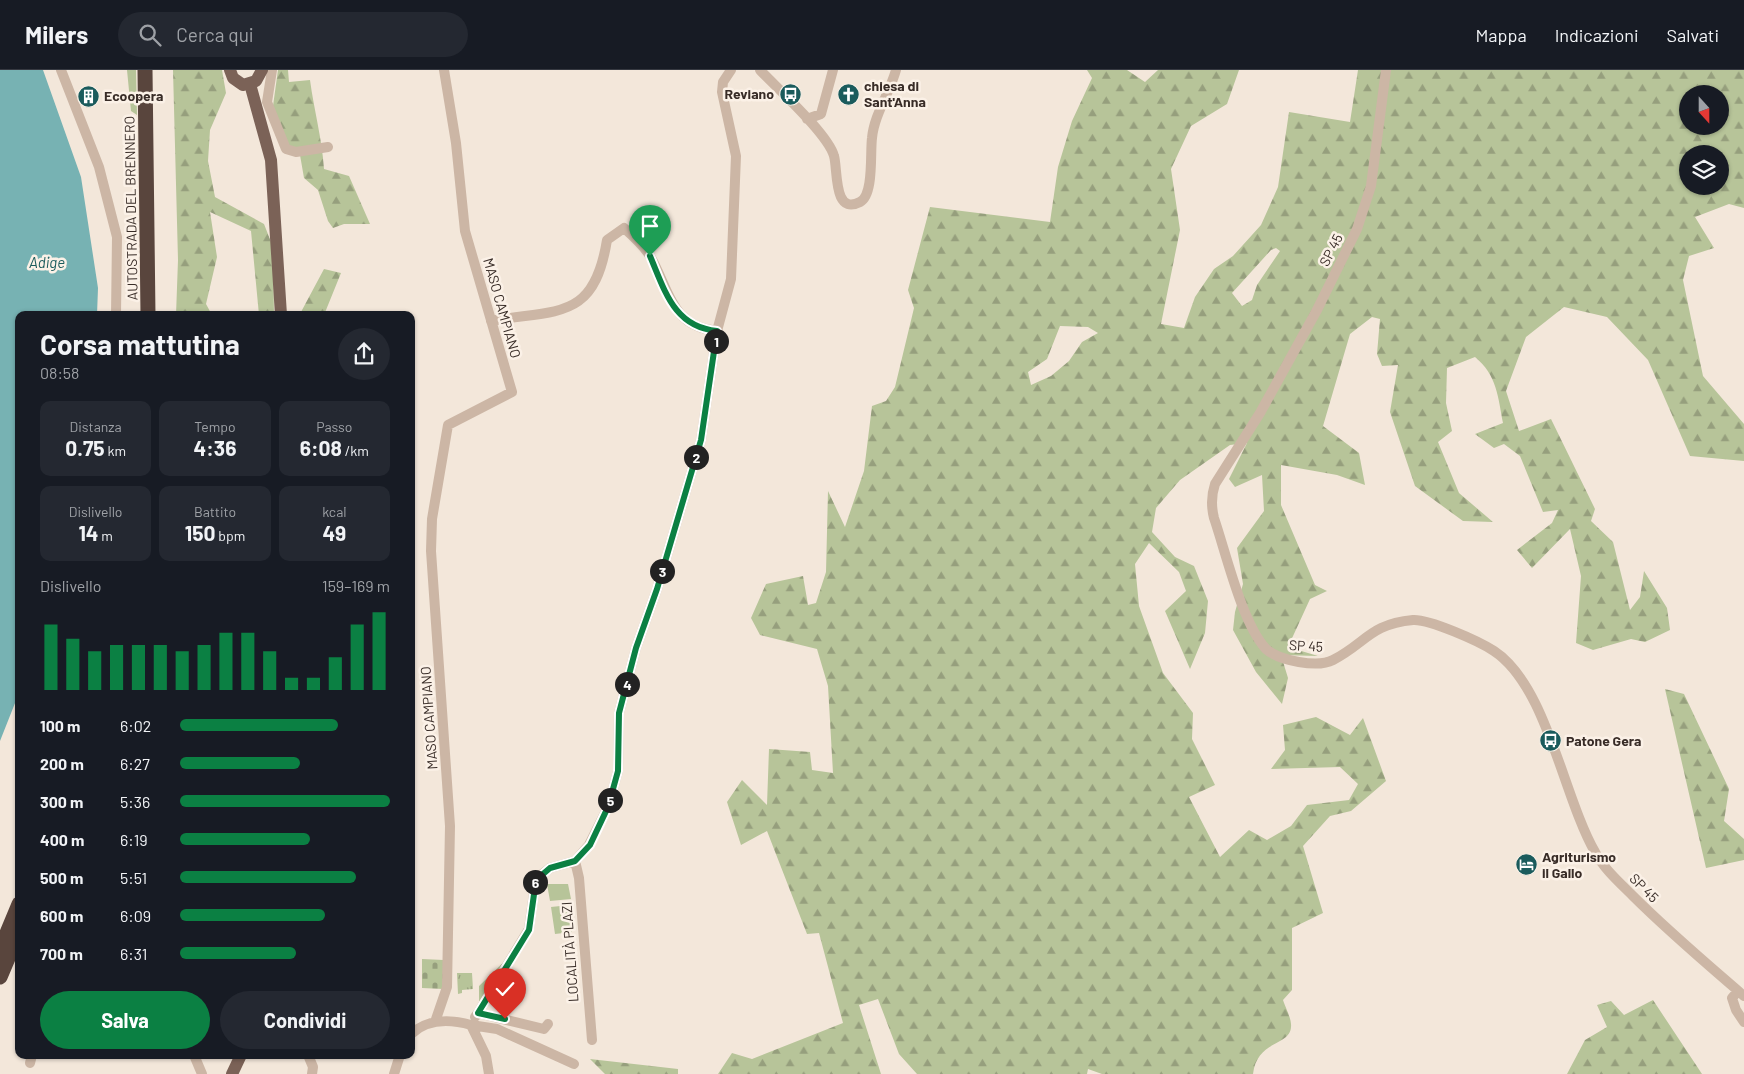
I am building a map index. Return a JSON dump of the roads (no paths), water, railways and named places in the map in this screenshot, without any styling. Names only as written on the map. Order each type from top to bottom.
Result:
[{"type":"highway","name":"AUTOSTRADA DEL BRENNERO","points":[[145,70],[148,311]]},
{"type":"highway","name":"AUTOSTRADA DEL BRENNERO","points":[[155,70],[158,311]]},
{"type":"highway","points":[[0,950],[15,914]]},
{"type":"highway","points":[[0,977],[15,941]]},
{"type":"main road","points":[[230,70],[237,82],[250,84],[256,81],[262,70]]},
{"type":"main road","points":[[250,84],[271,160],[281,311]]},
{"type":"main road","points":[[232,1074],[239,1059]]},
{"type":"street","points":[[61,70],[99,167],[117,236],[116,311]]},
{"type":"street","points":[[272,70],[267,102],[286,148],[296,152],[328,147]]},
{"type":"street","name":"MASO CAMPIANO","points":[[435,1022],[447,987],[451,862],[431,560],[432,519],[448,425],[512,392],[465,231],[456,143],[444,70]]},
{"type":"street","points":[[471,1025],[529,930],[536,880],[550,868],[575,861],[590,845],[604,815],[618,771],[619,713],[636,648],[657,589],[701,440],[717,331],[731,279],[736,156],[722,92],[723,82],[731,70]]},
{"type":"street","points":[[760,70],[825,139],[834,155],[840,197],[847,204],[862,202],[866,198],[869,187],[873,131],[896,70]]},
{"type":"street","points":[[807,119],[821,114],[833,70]]},
{"type":"street","name":"SP 45","points":[[1386,70],[1371,186],[1357,229],[1274,387],[1215,484],[1212,493],[1211,506],[1214,518],[1245,609],[1266,648],[1280,658],[1299,663],[1331,661],[1370,632],[1390,623],[1416,620],[1476,641],[1506,660],[1537,707],[1594,852],[1606,868],[1660,924],[1741,993]]},
{"type":"street","points":[[491,321],[552,312],[572,306],[585,298],[594,285],[604,261],[607,240],[624,228],[650,256],[677,311],[689,323],[701,330],[717,331]]},
{"type":"street","name":"LOCALITÀ PLAZI","points":[[575,861],[579,878],[592,1040]]},
{"type":"street","points":[[1741,993],[1732,998],[1736,1010],[1744,1022]]},
{"type":"street","points":[[478,1013],[516,1021],[536,1029],[544,1029],[548,1024]]},
{"type":"street","points":[[415,1030],[419,1026],[435,1022],[460,1022],[497,1028],[574,1064]]},
{"type":"street","points":[[471,1025],[486,1056],[488,1074]]},
{"type":"street","points":[[196,1059],[202,1074]]},
{"type":"street","points":[[310,1059],[313,1067],[312,1074]]},
{"type":"street","points":[[394,1074],[399,1059]]},
{"type":"water","name":"Adige","points":[[0,70],[43,70],[81,177],[98,288],[97,311],[15,311],[15,703],[0,741]]},
{"type":"place","name":"Reviano","points":[[790,94]]},
{"type":"place","name":"chiesa di Sant'Anna","points":[[848,94]]},
{"type":"place","name":"Ecoopera","points":[[88,96]]},
{"type":"place","name":"Patone Gera","points":[[1550,741]]},
{"type":"place","name":"Agriturismo il Gallo","points":[[1526,865]]}]
